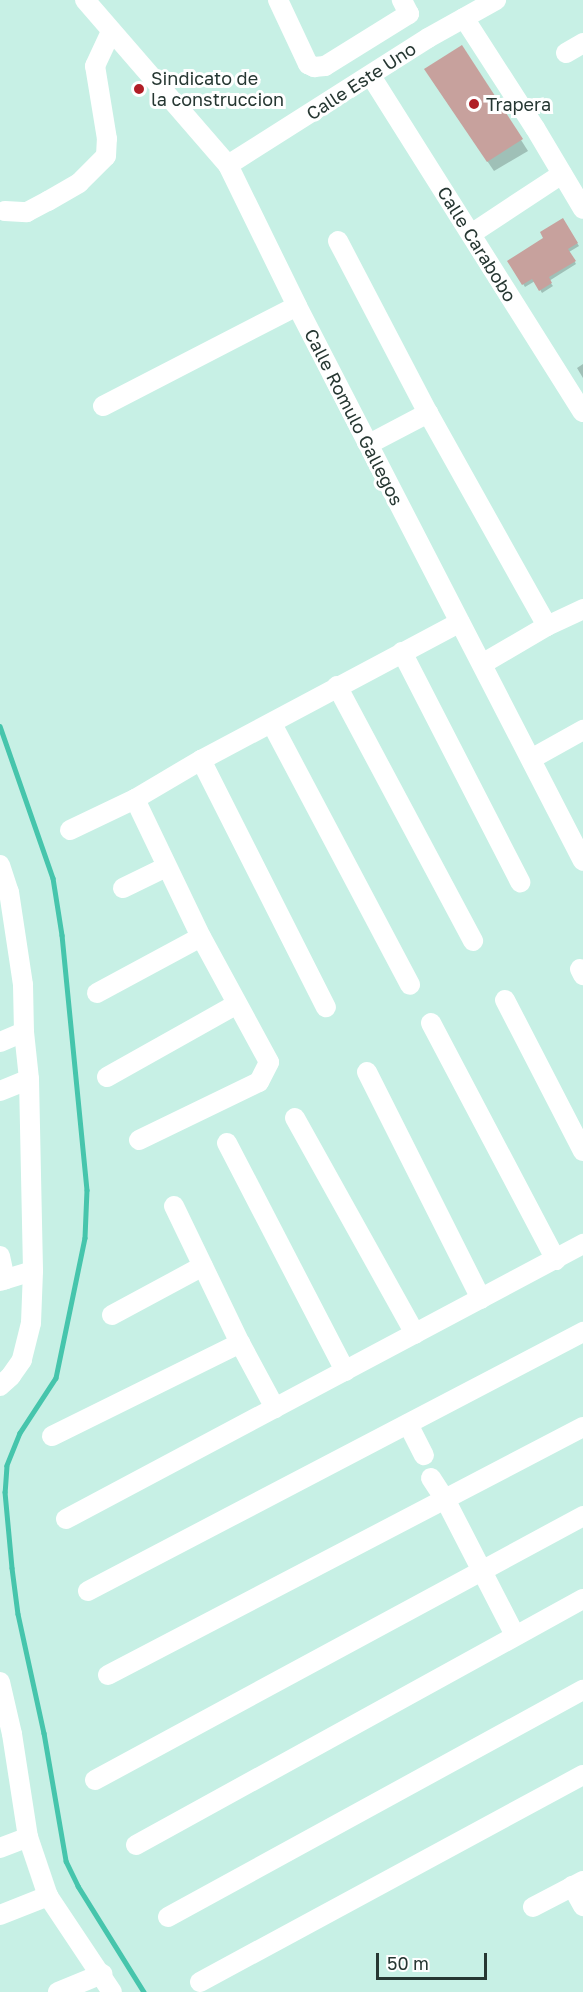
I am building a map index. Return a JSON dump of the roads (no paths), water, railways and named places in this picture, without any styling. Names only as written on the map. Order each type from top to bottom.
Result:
[{"type":"street","name":"Calle Romulo Gallegos","points":[[85,0],[228,165],[297,306],[583,861]]},
{"type":"street","points":[[278,0],[308,64],[314,67],[325,66],[405,7],[428,38]]},
{"type":"street","name":"Calle Este Uno","points":[[228,165],[428,38],[496,0]]},
{"type":"street","points":[[464,18],[536,128],[583,209]]},
{"type":"street","points":[[5,211],[27,212],[48,201],[79,183],[106,156],[107,139],[95,66],[111,31]]},
{"type":"street","name":"Calle Carabobo","points":[[371,76],[583,412]]},
{"type":"street","points":[[471,234],[562,174]]},
{"type":"street","points":[[338,241],[428,413],[547,626]]},
{"type":"street","points":[[103,406],[297,306]]},
{"type":"street","points":[[369,444],[428,413]]},
{"type":"street","points":[[482,664],[547,626],[583,609]]},
{"type":"street","points":[[70,830],[135,799],[201,760],[460,622]]},
{"type":"street","points":[[402,652],[520,882]]},
{"type":"street","points":[[337,686],[473,941]]},
{"type":"street","points":[[272,724],[410,985]]},
{"type":"street","points":[[531,759],[583,730]]},
{"type":"street","points":[[201,760],[326,1007]]},
{"type":"street","points":[[135,799],[201,937],[269,1062],[259,1082],[139,1140]]},
{"type":"street","points":[[0,866],[9,892],[19,950],[29,1079],[33,1272],[31,1323],[22,1360],[1,1386]]},
{"type":"street","points":[[123,888],[166,867]]},
{"type":"street","points":[[97,993],[201,937]]},
{"type":"street","points":[[505,1000],[583,1151]]},
{"type":"street","points":[[106,1077],[237,1004]]},
{"type":"street","points":[[431,1023],[556,1260]]},
{"type":"street","points":[[0,1042],[24,1032]]},
{"type":"street","points":[[367,1072],[482,1299]]},
{"type":"street","points":[[0,1091],[29,1079]]},
{"type":"street","points":[[295,1118],[415,1334]]},
{"type":"street","points":[[228,1143],[345,1371]]},
{"type":"street","points":[[174,1206],[240,1343],[275,1408]]},
{"type":"street","points":[[66,1519],[583,1244]]},
{"type":"street","points":[[0,1256],[3,1280],[33,1272]]},
{"type":"street","points":[[112,1315],[203,1266]]},
{"type":"street","points":[[88,1591],[583,1332]]},
{"type":"street","points":[[52,1436],[240,1343]]},
{"type":"street","points":[[408,1424],[424,1455]]},
{"type":"street","points":[[108,1675],[446,1501],[583,1427]]},
{"type":"street","points":[[431,1478],[446,1501],[515,1635]]},
{"type":"street","points":[[95,1780],[583,1516]]},
{"type":"street","points":[[136,1845],[583,1599]]},
{"type":"street","points":[[0,1682],[6,1736],[27,1837],[48,1896],[112,1992]]},
{"type":"street","points":[[168,1917],[583,1690]]},
{"type":"street","points":[[200,1982],[583,1775]]},
{"type":"street","points":[[0,1848],[27,1837]]},
{"type":"street","points":[[533,1907],[578,1884],[583,1906]]},
{"type":"street","points":[[0,1915],[48,1896]]},
{"type":"street","points":[[58,1992],[102,1974]]},
{"type":"waterway","points":[[0,726],[53,878],[62,935],[87,1190],[85,1238],[56,1378],[20,1433],[7,1466],[5,1492],[12,1568],[18,1614],[44,1733],[66,1861],[78,1886],[144,1992]]},
{"type":"place","name":"Sindicato de la construccion","points":[[139,89]]},
{"type":"place","name":"Trapera","points":[[474,104]]}]
